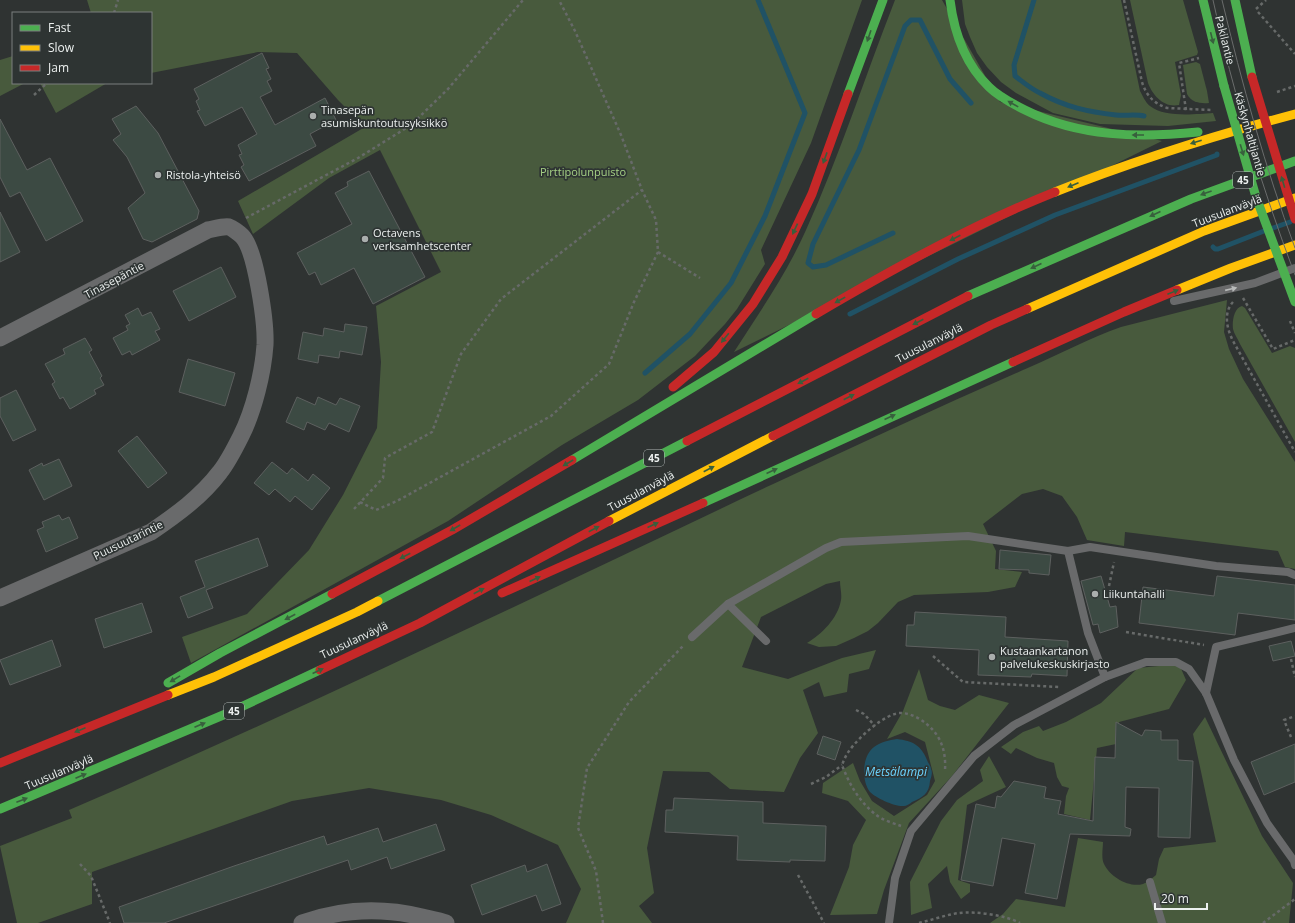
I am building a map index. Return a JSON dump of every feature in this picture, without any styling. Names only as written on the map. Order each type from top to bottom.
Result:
[{"type":"main road","points":[[601,444],[714,352],[753,304],[782,257],[812,194],[883,0]]},
{"type":"main road","points":[[950,0],[957,37],[970,62],[987,85],[1003,98],[1026,112],[1060,125],[1097,132],[1129,135],[1169,135],[1246,126]]},
{"type":"main road","name":"Pakilantie","points":[[1203,0],[1224,86]]},
{"type":"main road","name":"Pakilantie","points":[[1235,0],[1252,76]]},
{"type":"main road","name":"Käskynhaltijantie","points":[[1252,76],[1295,219]]},
{"type":"main road","name":"Käskynhaltijantie","points":[[1224,86],[1256,197],[1295,302]]},
{"type":"main road","points":[[116,715],[182,674],[439,538],[601,444],[747,354],[819,312],[962,234],[1012,210],[1104,172],[1246,126],[1295,114]]},
{"type":"main road","name":"Tuusulanväylä","points":[[0,763],[116,715],[214,677],[357,612],[970,295],[1191,199],[1295,161]]},
{"type":"main road","name":"Tuusulanväylä","points":[[0,809],[45,792],[228,713],[420,623],[661,493],[991,325],[1204,231],[1295,198]]},
{"type":"main road","points":[[493,596],[515,588],[1124,312],[1231,268],[1295,245]]},
{"type":"main road","points":[[420,623],[479,601]]},
{"type":"street","name":"Tinasepäntie","points":[[0,338],[208,230],[229,227]]},
{"type":"street","name":"Puusuutarintie","points":[[0,598],[151,532],[170,520],[187,506],[220,472],[242,434],[250,414],[261,375],[265,345],[265,324],[262,303],[248,245],[242,236],[229,227]]},
{"type":"street","points":[[302,923],[318,917],[365,910],[387,910],[446,923]]},
{"type":"lane","points":[[1124,312],[1254,283],[1295,268]]},
{"type":"lane","points":[[692,637],[728,604],[826,548],[841,542],[968,536],[1068,551],[1090,547],[1216,566],[1288,572],[1295,575]]},
{"type":"lane","points":[[1068,551],[1088,634],[1105,677]]},
{"type":"lane","points":[[728,604],[766,641]]},
{"type":"lane","points":[[1206,693],[1216,647],[1295,628]]},
{"type":"lane","points":[[889,923],[895,878],[911,831],[974,756],[1014,725],[1105,677],[1146,662],[1176,662],[1189,669],[1206,693],[1234,760],[1267,823],[1294,861],[1295,865]]},
{"type":"lane","points":[[1150,882],[1162,923]]},
{"type":"path","points":[[114,12],[118,0]]},
{"type":"path","points":[[229,227],[358,158],[411,125],[448,89],[523,0]]},
{"type":"path","points":[[360,502],[376,510],[397,501],[551,416],[609,364],[634,302],[658,252],[656,220],[642,190],[621,135],[575,31],[559,0]]},
{"type":"path","points":[[1124,0],[1145,91],[1149,97],[1160,106],[1167,108],[1186,110],[1217,110]]},
{"type":"path","points":[[1266,0],[1256,10],[1295,54]]},
{"type":"path","points":[[1186,110],[1179,63],[1195,59]]},
{"type":"path","points":[[34,95],[46,84]]},
{"type":"path","points":[[1274,93],[1295,86]]},
{"type":"path","points":[[354,509],[383,478],[385,458],[432,432],[461,354],[501,299],[642,190]]},
{"type":"path","points":[[658,252],[700,278]]},
{"type":"path","points":[[1295,340],[1274,349],[1242,297],[1232,302],[1228,312],[1228,330],[1295,452]]},
{"type":"path","points":[[1109,586],[1116,552]]},
{"type":"path","points":[[1126,632],[1216,647]]},
{"type":"path","points":[[603,923],[596,871],[578,828],[587,768],[629,702],[692,637]]},
{"type":"path","points":[[933,656],[963,682],[1083,688]]},
{"type":"path","points":[[1291,659],[1295,677]]},
{"type":"path","points":[[856,710],[864,714],[874,726]]},
{"type":"path","points":[[811,784],[842,765],[849,751],[859,739],[874,726],[889,716],[903,713],[922,720],[935,732],[944,747],[946,763],[943,793]]},
{"type":"path","points":[[1291,737],[1284,720],[1295,716]]},
{"type":"path","points":[[842,765],[847,779],[857,795],[876,815],[911,831]]},
{"type":"path","points":[[80,864],[91,876],[110,923]]},
{"type":"path","points":[[798,875],[824,923]]},
{"type":"path","points":[[1263,923],[1295,899]]},
{"type":"path","points":[[919,923],[960,913],[989,914],[1012,918],[1020,923]]},
{"type":"green space","name":"Pirttipolunpuisto","points":[[87,0],[862,0],[811,143],[761,250],[765,264],[737,309],[695,356],[638,400],[562,445],[448,521],[191,663],[182,637],[247,614],[309,550],[343,495],[377,428],[381,362],[376,306],[441,272],[380,150],[329,178],[253,234],[238,201],[365,127],[338,100],[297,53],[258,52],[152,73],[152,12],[91,12]]},
{"type":"green space","points":[[895,0],[942,0],[1000,102],[1162,141],[734,352],[763,308],[790,262],[806,230],[841,144]]},
{"type":"green space","points":[[962,0],[1121,0],[1140,91],[1147,103],[1156,110],[1172,114],[1213,113],[1216,121],[1168,126],[1100,124],[1053,113],[1016,93],[1001,82],[987,67],[977,53],[965,24]]},
{"type":"green space","points":[[1130,0],[1183,0],[1198,52],[1197,55],[1175,62],[1181,95],[1179,105],[1169,105],[1164,103],[1150,88]]},
{"type":"green space","points":[[12,56],[12,84],[23,84],[0,96],[0,60]]},
{"type":"green space","points":[[1196,62],[1200,64],[1209,103],[1196,102],[1187,94],[1183,65]]},
{"type":"green space","points":[[41,84],[105,84],[56,113]]},
{"type":"green space","points":[[1227,300],[1224,332],[1229,349],[1243,379],[1295,462],[1295,569],[1285,567],[1278,551],[1125,532],[1124,546],[1087,540],[1077,517],[1062,496],[1043,489],[1022,494],[983,524],[996,551],[995,569],[1022,572],[1015,587],[988,592],[914,595],[898,602],[868,631],[836,646],[819,647],[807,643],[824,630],[837,613],[841,600],[840,581],[826,584],[761,617],[742,667],[788,679],[842,658],[876,650],[869,669],[849,674],[847,692],[824,697],[819,682],[803,690],[818,733],[800,758],[784,792],[730,789],[709,772],[663,771],[647,848],[654,893],[639,906],[652,923],[566,923],[581,889],[558,845],[491,815],[441,800],[369,788],[292,801],[92,872],[92,904],[38,923],[17,923],[0,846],[72,818],[69,810],[246,732],[771,485],[1086,341],[1121,327]]},
{"type":"green space","points":[[1242,306],[1245,308],[1272,353],[1290,346],[1295,348],[1295,442],[1234,333],[1234,315],[1237,309]]},
{"type":"green space","points":[[1179,664],[1186,680],[1169,709],[1119,722],[1116,744],[1097,748],[1090,820],[1064,814],[1066,796],[1069,788],[1062,786],[1057,777],[1054,763],[1037,758],[1016,748],[1011,754],[1001,747],[1023,732],[1039,726],[1043,731],[1066,722],[1101,703],[1138,668]]},
{"type":"green space","points":[[919,669],[928,700],[940,706],[955,710],[979,695],[1009,703],[952,776],[909,823],[884,890],[877,914],[830,915],[849,867],[853,845],[866,820],[848,801],[822,793],[823,783],[853,763],[860,781],[872,801],[894,816],[927,795],[935,781],[925,742],[905,732],[887,739],[903,711]]},
{"type":"green space","points":[[1205,717],[1262,836],[1293,883],[1289,923],[990,923],[1003,914],[1016,899],[1065,907],[1078,838],[1103,842],[1102,853],[1104,864],[1107,869],[1120,880],[1126,883],[1138,885],[1145,883],[1156,875],[1159,859],[1164,848],[1216,842],[1193,734]]},
{"type":"green space","points":[[989,756],[1006,787],[967,805],[958,880],[970,884],[970,892],[961,899],[950,882],[947,866],[928,884],[932,908],[911,915],[910,882],[941,821],[957,800],[983,781],[980,770]]},
{"type":"water","name":"Metsälampi","points":[[897,739],[908,741],[919,747],[925,755],[932,772],[927,792],[922,797],[905,806],[891,804],[870,792],[864,775],[865,762],[870,751],[879,744]]},
{"type":"building","name":"Tinasepän asumiskuntoutusyksikkö","points":[[262,53],[269,68],[266,69],[271,79],[267,81],[272,91],[260,97],[275,125],[325,98],[336,120],[310,134],[316,146],[249,181],[241,167],[244,165],[239,155],[242,154],[238,145],[257,134],[242,107],[205,126],[197,111],[200,110],[196,101],[199,99],[194,89]]},
{"type":"building","name":"Ristola-yhteisö","points":[[136,106],[158,133],[199,211],[197,219],[152,242],[143,239],[128,208],[145,193],[127,157],[113,140],[121,134],[112,119]]},
{"type":"building","points":[[0,119],[27,170],[50,158],[83,221],[46,241],[20,192],[10,197],[0,177]]},
{"type":"building","name":"Octavens verksamhetscenter","points":[[369,171],[425,277],[373,304],[354,268],[321,285],[315,272],[309,275],[297,253],[352,224],[335,193],[348,186],[347,182]]},
{"type":"building","points":[[0,212],[20,252],[0,262]]},
{"type":"building","points":[[221,267],[236,297],[189,321],[173,291]]},
{"type":"building","points":[[138,308],[142,316],[151,312],[160,329],[155,331],[160,340],[132,355],[130,351],[122,355],[113,338],[128,330],[126,326],[130,324],[125,315]]},
{"type":"building","points":[[345,324],[367,327],[362,355],[340,351],[339,358],[319,355],[318,363],[298,359],[303,332],[323,336],[324,328],[344,332]]},
{"type":"building","points":[[85,338],[92,350],[89,352],[102,376],[100,378],[104,385],[94,390],[96,394],[70,409],[63,397],[60,399],[52,384],[55,382],[45,364],[65,354],[63,349]]},
{"type":"building","points":[[188,359],[235,373],[225,406],[179,392]]},
{"type":"building","points":[[16,390],[36,430],[13,441],[0,416],[0,398]]},
{"type":"building","points":[[297,397],[315,405],[318,397],[336,405],[340,398],[360,406],[349,432],[329,423],[325,430],[307,422],[304,430],[286,422]]},
{"type":"building","points":[[137,436],[167,473],[148,488],[118,451]]},
{"type":"building","points":[[59,459],[72,486],[44,500],[29,470],[42,463],[43,466]]},
{"type":"building","points":[[272,462],[287,474],[292,468],[308,481],[313,474],[330,488],[312,510],[295,496],[290,502],[275,489],[269,495],[254,483]]},
{"type":"building","points":[[59,515],[62,520],[69,517],[78,538],[46,552],[37,530],[44,527],[42,522]]},
{"type":"building","points":[[258,538],[268,566],[206,590],[213,608],[188,618],[180,597],[205,587],[195,561]]},
{"type":"building","points":[[1000,550],[1051,555],[1049,575],[1029,573],[1029,570],[999,569]]},
{"type":"building","name":"Liikuntahalli","points":[[1101,576],[1110,607],[1116,606],[1118,627],[1100,633],[1098,624],[1093,625],[1081,581]]},
{"type":"building","points":[[1217,576],[1295,585],[1295,620],[1238,613],[1235,635],[1139,623],[1143,587],[1214,596]]},
{"type":"building","points":[[142,603],[152,632],[104,648],[95,619]]},
{"type":"building","points":[[915,612],[1006,617],[1005,637],[1068,641],[1067,676],[1032,674],[1031,677],[978,675],[979,650],[906,646],[907,625],[914,625]]},
{"type":"building","points":[[52,640],[61,666],[10,685],[0,660]]},
{"type":"building","points":[[1291,641],[1295,656],[1273,661],[1269,646]]},
{"type":"building","points":[[1116,722],[1142,736],[1145,730],[1161,731],[1161,740],[1178,740],[1178,760],[1193,761],[1190,838],[1158,837],[1159,788],[1126,787],[1125,827],[1131,829],[1130,836],[1070,834],[1057,899],[1025,893],[1035,844],[1002,838],[993,886],[961,880],[976,804],[995,808],[997,796],[1001,797],[1014,781],[1046,787],[1044,798],[1061,801],[1058,814],[1093,821],[1095,757],[1115,758]]},
{"type":"building","points":[[823,736],[841,742],[835,760],[817,754]]},
{"type":"building","points":[[1295,744],[1295,782],[1264,795],[1251,762]]},
{"type":"building","points":[[674,798],[763,802],[763,823],[826,826],[825,861],[790,860],[790,862],[737,860],[738,836],[665,832],[666,810],[673,810]]},
{"type":"building","points":[[436,824],[445,850],[391,869],[387,857],[351,870],[348,860],[164,923],[124,923],[119,907],[324,836],[327,845],[378,828],[383,842]]},
{"type":"building","points":[[547,864],[561,904],[542,911],[536,895],[482,915],[471,885],[525,865],[527,872]]},
{"type":"waterway","points":[[645,373],[690,334],[731,283],[765,216],[805,113],[758,0]]},
{"type":"waterway","points":[[1034,0],[1014,65],[1015,76],[1049,98],[1068,105],[1106,114],[1144,116]]},
{"type":"waterway","points":[[893,233],[826,265],[813,267],[808,263],[813,244],[859,150],[905,26],[911,20],[920,20],[950,79],[971,103]]},
{"type":"waterway","points":[[850,314],[958,259],[1055,215],[1217,154]]},
{"type":"waterway","points":[[1273,228],[1290,222]]},
{"type":"waterway","points":[[1213,247],[1218,249],[1264,231]]},
{"type":"tram line","points":[[1213,0],[1229,70],[1259,173],[1295,275]]},
{"type":"tram line","points":[[1222,0],[1255,125],[1295,248]]},
{"type":"traffic: fast","points":[[848,94],[883,0]]},
{"type":"traffic: fast","points":[[950,0],[954,24],[958,36],[973,68],[993,91],[1025,110],[1067,126],[1110,133],[1154,135],[1198,132]]},
{"type":"traffic: fast","points":[[1203,0],[1224,86]]},
{"type":"traffic: fast","points":[[1235,0],[1252,77]]},
{"type":"traffic: fast","points":[[1224,86],[1256,197],[1295,302]]},
{"type":"traffic: fast","points":[[968,296],[1191,199],[1295,161]]},
{"type":"traffic: fast","points":[[572,460],[816,314]]},
{"type":"traffic: fast","points":[[703,503],[1013,362]]},
{"type":"traffic: fast","points":[[378,601],[687,441]]},
{"type":"traffic: fast","points":[[168,683],[220,653],[332,594]]},
{"type":"traffic: fast","points":[[0,809],[228,713],[320,670]]},
{"type":"traffic: slow","points":[[1055,192],[1174,150],[1295,114]]},
{"type":"traffic: slow","points":[[1027,309],[1204,231],[1295,198]]},
{"type":"traffic: slow","points":[[1177,290],[1231,268],[1295,245]]},
{"type":"traffic: slow","points":[[609,521],[773,436]]},
{"type":"traffic: slow","points":[[168,695],[214,677],[378,601]]},
{"type":"traffic: jam","points":[[1252,77],[1295,219]]},
{"type":"traffic: jam","points":[[673,387],[714,352],[753,304],[782,257],[812,194],[848,94]]},
{"type":"traffic: jam","points":[[816,314],[933,248],[993,219],[1055,192]]},
{"type":"traffic: jam","points":[[1013,362],[1177,290]]},
{"type":"traffic: jam","points":[[687,441],[968,296]]},
{"type":"traffic: jam","points":[[773,436],[991,325],[1027,309]]},
{"type":"traffic: jam","points":[[332,594],[452,530],[572,460]]},
{"type":"traffic: jam","points":[[502,593],[703,503]]},
{"type":"traffic: jam","points":[[320,670],[420,623],[609,521]]},
{"type":"traffic: jam","points":[[0,763],[168,695]]},
{"type":"place","name":"Tinasepän asumiskuntoutusyksikkö","points":[[313,116]]},
{"type":"place","name":"Ristola-yhteisö","points":[[158,175]]},
{"type":"place","name":"Octavens verksamhetscenter","points":[[365,239]]},
{"type":"place","name":"Liikuntahalli","points":[[1095,594]]},
{"type":"place","name":"Kustaankartanon palvelukeskuskirjasto","points":[[992,657]]}]
